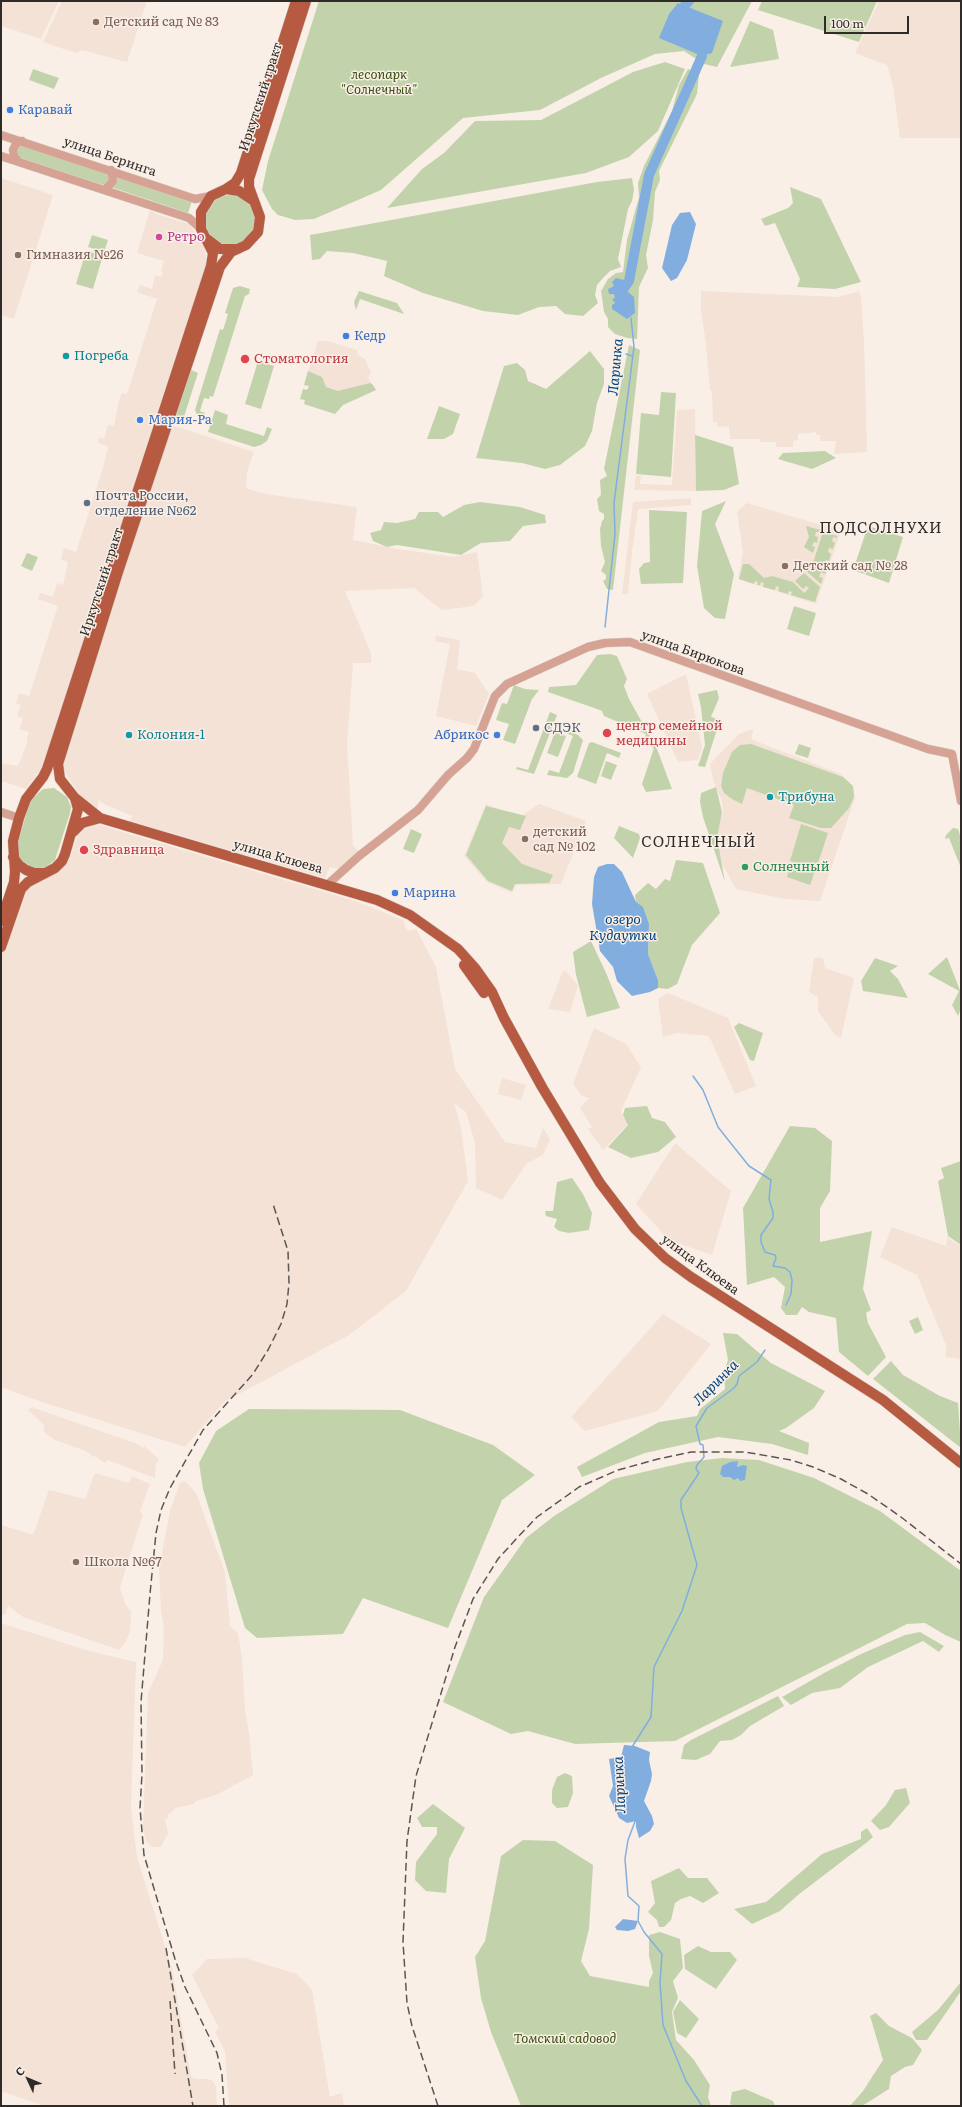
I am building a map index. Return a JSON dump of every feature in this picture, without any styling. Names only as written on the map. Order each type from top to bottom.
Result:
[{"type":"main road","name":"Иркутский тракт","points":[[211,196],[235,183],[241,173],[296,1]]},
{"type":"main road","name":"Иркутский тракт","points":[[75,798],[60,779],[58,764],[118,572],[220,267],[231,252],[250,242],[258,232],[260,217],[254,201],[249,179],[306,1]]},
{"type":"main road","points":[[226,189],[239,191],[254,201]]},
{"type":"main road","points":[[201,228],[201,212],[211,196]]},
{"type":"main road","name":"Иркутский тракт","points":[[1,921],[14,882],[12,841],[19,818],[26,799],[43,778],[47,769],[211,266],[213,253],[201,228]]},
{"type":"main road","name":"Иркутский тракт","points":[[206,238],[220,249],[238,249]]},
{"type":"main road","points":[[1,947],[21,889],[28,882],[55,868],[62,861],[78,812],[75,798]]},
{"type":"main road","name":"улица Клюева","points":[[75,798],[100,818],[358,893],[394,907],[424,923],[458,949],[475,968],[492,992],[504,1018],[600,1183],[622,1214],[647,1241],[665,1258],[697,1282],[883,1400],[960,1461]]},
{"type":"main road","points":[[72,833],[82,823],[100,818]]},
{"type":"main road","points":[[13,857],[19,865],[26,870],[34,873],[44,873]]},
{"type":"street","name":"улица Беринга","points":[[1,135],[111,170],[195,199],[211,196]]},
{"type":"street","points":[[18,161],[12,150],[16,144],[22,141]]},
{"type":"street","points":[[1,156],[189,218],[201,228]]},
{"type":"street","points":[[104,190],[113,181],[111,170]]},
{"type":"street","name":"улица Бирюкова","points":[[327,885],[359,856],[418,810],[448,775],[467,758],[474,748],[495,696],[507,684],[588,647],[605,643],[630,642],[928,749],[952,754],[961,801]]},
{"type":"street","points":[[1,812],[19,818]]},
{"type":"shaded area","points":[[1,1],[59,1],[41,39],[1,26]]},
{"type":"shaded area","name":"Детский сад № 83","points":[[62,1],[147,1],[127,62],[82,50],[76,53],[43,42]]},
{"type":"shaded area","points":[[879,1],[961,1],[961,138],[900,138],[893,85],[887,65],[855,53]]},
{"type":"shaded area","name":"Гимназия №26","points":[[1,178],[53,195],[14,319],[1,315]]},
{"type":"shaded area","points":[[150,210],[156,214],[186,223],[191,226],[205,248],[207,264],[167,382],[43,767],[26,789],[1,781],[1,763],[18,766],[28,741],[26,741],[29,732],[19,729],[23,718],[17,716],[21,705],[16,704],[19,693],[29,696],[58,606],[38,599],[40,593],[53,597],[57,583],[63,585],[68,562],[61,559],[64,548],[76,552],[102,471],[108,447],[98,442],[99,437],[104,439],[108,425],[114,426],[119,400],[122,393],[127,394],[157,299],[137,292],[140,285],[152,289],[155,275],[161,277],[163,272],[161,271],[164,261],[137,253]]},
{"type":"shaded area","points":[[701,291],[838,297],[859,291],[861,298],[864,341],[867,452],[834,454],[836,441],[820,441],[820,435],[816,435],[816,432],[798,434],[798,440],[793,441],[793,447],[776,447],[776,442],[760,442],[760,439],[730,439],[729,426],[717,427],[717,422],[713,422],[712,391],[710,390],[701,310]]},
{"type":"shaded area","points":[[318,341],[328,341],[357,350],[358,355],[365,359],[371,373],[368,378],[376,390],[343,405],[335,414],[304,404],[305,400],[300,399],[303,389],[307,390],[309,386],[304,385]]},
{"type":"shaded area","points":[[695,409],[696,491],[634,490],[636,476],[641,476],[640,484],[672,485],[677,410]]},
{"type":"shaded area","points":[[172,425],[254,452],[247,472],[246,488],[265,494],[357,507],[353,540],[398,549],[454,557],[477,552],[483,596],[474,606],[442,610],[414,588],[345,591],[371,653],[371,663],[353,663],[347,744],[353,845],[358,851],[340,869],[330,867],[325,878],[130,821],[132,816],[106,805],[99,800],[97,811],[84,801],[62,768],[62,761],[123,570]]},
{"type":"shaded area","points":[[691,498],[691,505],[638,509],[628,594],[622,594],[633,502]]},
{"type":"shaded area","name":"Детский сад № 28","points":[[747,503],[841,531],[816,604],[738,579],[743,552],[737,512]]},
{"type":"shaded area","points":[[436,636],[460,640],[457,669],[475,673],[489,694],[476,726],[436,716],[450,644],[435,641]]},
{"type":"shaded area","points":[[686,674],[702,747],[698,760],[678,762],[647,694]]},
{"type":"shaded area","points":[[754,729],[751,737],[753,740],[841,774],[853,786],[855,798],[820,901],[786,899],[736,889],[721,862],[715,839],[723,812],[722,801],[714,783],[710,764],[739,734]]},
{"type":"shaded area","name":"детский сад № 102","points":[[486,804],[520,817],[539,804],[586,821],[561,884],[516,885],[512,893],[487,882],[464,856]]},
{"type":"shaded area","points":[[96,824],[355,901],[403,920],[407,931],[416,929],[436,967],[455,1069],[505,1142],[536,1148],[543,1128],[550,1139],[543,1155],[527,1163],[502,1200],[476,1188],[475,1143],[466,1112],[454,1103],[461,1128],[468,1181],[406,1291],[349,1335],[224,1402],[185,1447],[42,1402],[1,1387],[1,956],[24,891],[30,885],[57,872],[71,855],[78,834],[83,827]]},
{"type":"shaded area","points":[[814,958],[823,958],[825,968],[854,978],[841,1038],[835,1035],[818,1011],[818,997],[809,992]]},
{"type":"shaded area","points":[[563,971],[566,971],[578,986],[570,1012],[548,1009]]},
{"type":"shaded area","points":[[668,993],[728,1018],[756,1086],[735,1094],[709,1036],[677,1033],[663,1037],[658,999]]},
{"type":"shaded area","points":[[594,1028],[626,1044],[641,1067],[621,1111],[628,1124],[603,1150],[588,1129],[592,1127],[580,1108],[589,1098],[582,1096],[573,1084]]},
{"type":"shaded area","points":[[502,1078],[526,1085],[521,1100],[498,1094]]},
{"type":"shaded area","points":[[675,1143],[731,1191],[712,1255],[669,1240],[636,1204]]},
{"type":"shaded area","points":[[892,1227],[946,1246],[947,1237],[961,1246],[961,1359],[946,1357],[946,1345],[917,1275],[880,1257]]},
{"type":"shaded area","points":[[663,1314],[711,1344],[658,1411],[585,1431],[571,1417]]},
{"type":"shaded area","points":[[31,1407],[135,1443],[143,1448],[144,1446],[159,1459],[156,1464],[155,1478],[107,1460],[105,1463],[95,1456],[93,1457],[86,1451],[55,1440],[44,1432],[44,1425],[28,1410]]},
{"type":"shaded area","name":"Школа №67","points":[[95,1473],[129,1483],[132,1476],[150,1484],[140,1512],[143,1514],[120,1587],[125,1604],[131,1612],[130,1632],[125,1643],[119,1650],[23,1617],[8,1606],[5,1615],[1,1614],[1,1525],[33,1535],[49,1490],[85,1499]]},
{"type":"shaded area","points":[[185,1481],[196,1493],[225,1572],[230,1626],[238,1633],[242,1659],[245,1711],[249,1733],[253,1775],[218,1794],[194,1802],[194,1804],[175,1808],[168,1814],[168,1818],[165,1819],[168,1833],[161,1847],[152,1847],[146,1841],[143,1829],[148,1693],[163,1660],[164,1628],[161,1611],[159,1569],[170,1511],[180,1483]]},
{"type":"shaded area","points":[[1,1623],[89,1651],[136,1662],[131,1808],[137,1857],[172,1969],[191,2076],[194,2079],[208,2079],[213,2081],[216,2087],[217,2106],[44,2106],[1,2091]]},
{"type":"shaded area","points":[[245,1958],[297,1974],[312,1990],[330,2097],[342,2093],[344,2106],[229,2106],[225,2051],[215,2032],[219,2028],[192,1975],[207,1959]]},
{"type":"green space","name":"лесопарк \"Солнечный\"","points":[[319,1],[752,1],[717,67],[704,64],[684,51],[655,54],[601,78],[540,110],[463,118],[381,190],[314,219],[295,220],[278,215],[272,209],[262,190],[268,161]]},
{"type":"green space","points":[[762,1],[877,1],[859,42],[758,10]]},
{"type":"green space","points":[[750,21],[773,30],[779,59],[730,67]]},
{"type":"green space","points":[[665,62],[685,69],[658,131],[629,157],[586,173],[387,208],[422,169],[444,153],[475,121],[541,120],[633,72]]},
{"type":"green space","points":[[33,69],[59,78],[54,89],[29,80]]},
{"type":"green space","points":[[688,69],[697,72],[699,75],[697,94],[659,171],[660,180],[655,192],[653,220],[646,255],[648,268],[639,287],[637,339],[627,338],[615,334],[608,327],[608,319],[604,312],[601,291],[608,279],[616,273],[623,272],[627,240],[639,197],[638,183],[644,166],[672,111],[679,85]]},
{"type":"green space","points":[[22,145],[107,173],[110,177],[108,183],[103,185],[18,157],[16,150]]},
{"type":"green space","points":[[115,176],[192,201],[188,213],[111,187]]},
{"type":"green space","points":[[632,178],[634,190],[632,201],[628,209],[618,259],[621,267],[610,271],[597,285],[595,295],[598,303],[583,316],[565,314],[556,306],[539,307],[518,315],[483,311],[423,293],[384,276],[387,261],[353,253],[327,251],[320,259],[312,260],[310,235],[597,182]]},
{"type":"green space","points":[[790,187],[821,199],[861,282],[835,289],[797,287],[800,279],[775,223],[765,226],[761,219],[788,208],[793,203]]},
{"type":"green space","points":[[225,195],[235,195],[248,202],[255,215],[255,225],[248,238],[235,245],[225,245],[216,241],[209,234],[205,225],[205,215],[209,206],[216,199]]},
{"type":"green space","points":[[92,235],[108,240],[104,252],[88,247]]},
{"type":"green space","points":[[86,251],[103,255],[93,289],[76,284]]},
{"type":"green space","points":[[240,286],[250,289],[249,294],[245,296],[213,397],[210,396],[209,399],[204,398],[200,411],[205,413],[203,419],[198,417],[195,410],[220,329],[223,330],[228,314],[225,313],[233,288]]},
{"type":"green space","points":[[359,291],[397,303],[404,314],[360,299],[356,310],[354,302]]},
{"type":"green space","points":[[629,345],[640,350],[613,590],[607,589],[603,581],[606,579],[606,575],[601,571],[605,562],[601,546],[600,529],[604,519],[604,514],[599,511],[597,499],[601,495],[600,480],[607,476],[604,469]]},
{"type":"green space","points":[[590,351],[604,369],[604,384],[597,403],[592,431],[585,446],[560,465],[545,469],[522,463],[476,458],[504,366],[517,363],[525,370],[528,381],[546,389]]},
{"type":"green space","points":[[258,361],[274,366],[261,409],[245,404]]},
{"type":"green space","points":[[191,370],[198,373],[182,423],[174,421]]},
{"type":"green space","points":[[308,371],[322,377],[326,387],[338,391],[370,383],[376,390],[343,405],[335,414],[304,404],[305,400],[300,399],[303,389],[307,390],[309,386],[304,385]]},
{"type":"green space","points":[[661,392],[676,393],[671,477],[636,474],[641,413],[659,415]]},
{"type":"green space","points":[[439,406],[460,414],[453,434],[444,439],[427,439]]},
{"type":"green space","points":[[215,410],[228,415],[226,424],[264,436],[267,427],[272,429],[267,441],[254,447],[208,432]]},
{"type":"green space","points":[[695,435],[733,447],[739,484],[724,490],[696,491]]},
{"type":"green space","points":[[825,451],[836,458],[812,469],[778,459],[783,453]]},
{"type":"green space","points":[[726,501],[715,524],[734,574],[725,619],[715,618],[704,608],[697,566],[702,511]]},
{"type":"green space","points":[[480,502],[520,507],[545,515],[546,523],[523,526],[510,541],[481,543],[461,555],[397,545],[387,547],[373,541],[370,533],[381,530],[384,522],[397,523],[415,519],[419,512],[438,512],[443,517],[464,505]]},
{"type":"green space","points":[[649,510],[687,512],[683,583],[641,584],[639,569],[644,563],[650,562]]},
{"type":"green space","points":[[806,526],[820,530],[820,532],[816,532],[815,536],[818,537],[817,543],[814,542],[812,546],[815,547],[813,553],[804,547],[809,537]]},
{"type":"green space","points":[[868,526],[903,537],[889,583],[853,570]]},
{"type":"green space","points":[[823,532],[837,536],[837,538],[833,537],[832,541],[835,543],[833,549],[829,548],[828,552],[831,554],[829,561],[826,560],[824,564],[828,566],[825,574],[821,572],[819,577],[823,578],[821,584],[806,571],[813,563]]},
{"type":"green space","points":[[27,553],[38,557],[32,571],[21,566]]},
{"type":"green space","points":[[743,564],[749,564],[764,578],[772,576],[793,582],[804,593],[809,588],[806,586],[803,589],[795,581],[804,573],[820,587],[815,602],[791,595],[792,592],[789,591],[788,594],[778,591],[779,587],[776,586],[775,590],[763,587],[764,583],[761,582],[760,585],[757,585],[758,582],[755,581],[754,584],[739,579]]},
{"type":"green space","points":[[794,606],[816,613],[809,636],[787,629]]},
{"type":"green space","points":[[610,654],[617,656],[627,679],[624,686],[629,699],[657,749],[672,789],[646,792],[642,784],[654,748],[643,743],[646,734],[604,716],[602,711],[548,692],[549,687],[576,685],[597,655]]},
{"type":"green space","points":[[514,685],[525,689],[539,690],[532,699],[515,744],[503,740],[509,724],[496,720],[502,703],[507,704]]},
{"type":"green space","points":[[717,690],[719,698],[711,717],[720,720],[705,767],[698,766],[705,745],[701,707],[698,694]]},
{"type":"green space","points":[[550,712],[557,715],[534,774],[516,769],[517,767],[528,770]]},
{"type":"green space","points":[[560,727],[578,735],[583,740],[573,773],[567,778],[547,775],[549,770],[559,773],[573,736],[559,730]]},
{"type":"green space","points":[[555,732],[566,736],[558,757],[547,753]]},
{"type":"green space","points":[[592,742],[621,753],[619,758],[607,753],[596,784],[577,777],[589,743]]},
{"type":"green space","points":[[751,744],[843,777],[853,786],[854,797],[849,808],[831,828],[821,828],[789,818],[794,805],[747,788],[742,804],[732,799],[724,793],[721,786],[723,773],[732,752],[740,745]]},
{"type":"green space","points":[[799,744],[811,748],[808,758],[795,754]]},
{"type":"green space","points":[[606,761],[617,765],[611,780],[601,776]]},
{"type":"green space","points":[[716,787],[722,812],[717,838],[725,882],[703,817],[700,802],[701,793]]},
{"type":"green space","points":[[54,788],[67,797],[71,807],[70,813],[55,860],[46,867],[35,869],[22,862],[18,855],[18,842],[30,801],[43,789]]},
{"type":"green space","points":[[486,806],[526,816],[520,830],[509,827],[502,843],[522,864],[553,875],[549,883],[515,884],[512,891],[488,881],[466,855]]},
{"type":"green space","points":[[801,824],[828,833],[816,869],[790,861]]},
{"type":"green space","points":[[619,826],[639,834],[640,838],[633,858],[614,838]]},
{"type":"green space","points":[[953,828],[958,829],[961,838],[961,868],[949,838],[945,839],[946,835]]},
{"type":"green space","points":[[411,829],[422,834],[414,853],[403,849]]},
{"type":"green space","points":[[676,860],[703,863],[720,913],[692,945],[677,984],[668,989],[658,988],[658,980],[648,954],[649,924],[636,902],[635,895],[648,883],[656,889],[665,879],[670,881]]},
{"type":"green space","points":[[791,864],[815,871],[810,885],[787,877]]},
{"type":"green space","points":[[591,941],[620,1008],[587,1017],[576,975],[573,952]]},
{"type":"green space","points":[[947,957],[961,993],[961,1008],[958,1016],[952,1005],[959,991],[928,974]]},
{"type":"green space","points":[[875,958],[898,966],[890,971],[898,979],[908,998],[863,991],[861,981]]},
{"type":"green space","points":[[739,1023],[763,1033],[754,1061],[750,1060],[734,1027]]},
{"type":"green space","points":[[647,1106],[652,1118],[665,1122],[676,1137],[658,1152],[631,1158],[608,1147],[628,1125],[623,1115],[625,1108]]},
{"type":"green space","points":[[790,1126],[815,1128],[832,1141],[830,1191],[820,1208],[820,1242],[872,1231],[863,1289],[871,1310],[866,1313],[868,1323],[886,1357],[868,1376],[839,1352],[836,1318],[809,1312],[802,1307],[797,1315],[786,1315],[781,1308],[785,1287],[774,1277],[747,1285],[743,1208]]},
{"type":"green space","points":[[961,1161],[961,1245],[948,1236],[938,1181],[944,1178],[941,1168]]},
{"type":"green space","points":[[572,1178],[583,1194],[592,1213],[589,1230],[569,1233],[559,1231],[554,1227],[557,1219],[546,1216],[545,1211],[553,1211],[557,1182]]},
{"type":"green space","points":[[918,1317],[923,1330],[915,1334],[909,1321]]},
{"type":"green space","points":[[723,1333],[737,1334],[771,1363],[825,1391],[814,1408],[786,1428],[779,1431],[809,1443],[808,1455],[772,1444],[718,1437],[645,1453],[582,1477],[577,1467],[659,1422],[697,1416],[700,1409],[725,1389],[724,1372],[728,1360]]},
{"type":"green space","points":[[891,1361],[903,1375],[940,1396],[958,1403],[961,1448],[873,1379]]},
{"type":"green space","points":[[249,1409],[400,1410],[493,1445],[535,1475],[502,1500],[448,1628],[363,1598],[343,1634],[257,1638],[245,1628],[203,1489],[199,1463],[216,1431]]},
{"type":"green space","points":[[722,1458],[759,1460],[814,1478],[880,1511],[961,1571],[961,1642],[945,1635],[925,1623],[907,1624],[675,1741],[575,1744],[528,1731],[511,1734],[443,1702],[484,1597],[526,1538],[554,1516],[613,1479],[687,1462]]},
{"type":"green space","points":[[920,1632],[944,1646],[939,1652],[923,1641],[868,1667],[840,1688],[812,1693],[791,1705],[782,1697],[861,1654],[905,1635]]},
{"type":"green space","points":[[778,1696],[784,1706],[750,1726],[741,1735],[732,1740],[720,1741],[710,1754],[696,1760],[681,1759],[684,1745],[691,1740]]},
{"type":"green space","points":[[565,1773],[572,1776],[573,1793],[568,1807],[557,1808],[552,1803],[552,1790],[557,1777]]},
{"type":"green space","points":[[906,1788],[910,1803],[889,1827],[880,1830],[871,1821],[886,1805],[895,1790]]},
{"type":"green space","points":[[433,1804],[465,1828],[449,1859],[446,1893],[426,1891],[415,1880],[416,1862],[437,1834],[437,1827],[422,1827],[417,1818]]},
{"type":"green space","points":[[867,1828],[873,1837],[798,1895],[780,1911],[752,1924],[734,1909],[766,1902],[822,1854],[861,1839],[861,1832]]},
{"type":"green space","name":"Томский садовод","points":[[523,1840],[555,1841],[593,1865],[589,1929],[581,1961],[590,1976],[649,1987],[649,1981],[653,1973],[649,1956],[649,1935],[660,1932],[680,1939],[683,1968],[673,1981],[678,1998],[672,2012],[676,2040],[694,2060],[710,2085],[708,2097],[711,2106],[521,2106],[491,2032],[481,1998],[475,1957],[485,1941],[501,1856]]},
{"type":"green space","points":[[679,1868],[688,1878],[707,1878],[719,1893],[703,1903],[690,1896],[681,1899],[675,1903],[671,1920],[664,1927],[659,1927],[657,1920],[648,1912],[655,1903],[651,1881]]},
{"type":"green space","points":[[698,1946],[711,1952],[730,1952],[737,1960],[716,1989],[685,1969],[684,1955]]},
{"type":"green space","points":[[961,1982],[961,1991],[927,2040],[916,2040],[912,2032],[938,2010]]},
{"type":"green space","points":[[680,2000],[699,2019],[686,2038],[677,2033],[673,2012]]},
{"type":"green space","points":[[876,2013],[889,2026],[912,2038],[922,2050],[913,2065],[905,2067],[891,2076],[889,2089],[862,2106],[850,2106],[863,2091],[883,2060],[870,2016]]},
{"type":"green space","points":[[745,2089],[773,2101],[775,2106],[735,2106],[730,2104],[732,2092]]},
{"type":"water","points":[[678,3],[723,21],[712,53],[702,56],[659,38],[669,14]]},
{"type":"water","points":[[690,212],[696,224],[687,260],[677,278],[671,281],[662,268],[672,225],[680,213]]},
{"type":"water","points":[[616,278],[629,281],[629,289],[627,291],[634,297],[635,313],[627,319],[612,309],[612,305],[615,303],[612,299],[615,298],[614,294],[609,294],[608,289],[614,286],[612,282]]},
{"type":"water","name":"озеро Кудаутки","points":[[607,864],[614,864],[622,872],[636,902],[643,907],[649,924],[648,954],[658,980],[658,988],[650,992],[632,996],[617,981],[613,967],[600,951],[592,904],[594,877],[598,867]]},
{"type":"water","points":[[738,1461],[737,1467],[743,1465],[747,1466],[745,1480],[740,1481],[738,1478],[734,1480],[730,1477],[723,1477],[720,1474],[722,1466],[730,1462]]},
{"type":"water","points":[[624,1745],[635,1746],[650,1752],[649,1760],[652,1774],[644,1801],[652,1816],[654,1824],[650,1831],[639,1838],[636,1821],[627,1823],[619,1818],[609,1796],[613,1786],[609,1759],[621,1757]]},
{"type":"water","points":[[623,1919],[638,1921],[635,1929],[628,1931],[617,1930],[615,1927]]},
{"type":"waterway","name":"Ларинка","points":[[685,5],[689,1]]},
{"type":"waterway","name":"Ларинка","points":[[622,291],[629,281],[649,175],[702,56]]},
{"type":"waterway","name":"Ларинка","points":[[605,627],[615,534],[614,503],[634,347],[631,318]]},
{"type":"waterway","name":"Ларинка","points":[[626,354],[632,356]]},
{"type":"waterway","name":"Ларинка","points":[[693,1076],[703,1090],[718,1127],[749,1166],[771,1180],[769,1199],[773,1212],[773,1218],[761,1235],[761,1242],[765,1252],[775,1255],[776,1258],[773,1266],[785,1268],[790,1272],[792,1280],[791,1294],[786,1305]]},
{"type":"waterway","name":"Ларинка","points":[[632,1747],[651,1717],[654,1667],[682,1611],[697,1565],[681,1508],[681,1500],[699,1473],[696,1469],[697,1465],[704,1457],[703,1445],[700,1444],[696,1426],[707,1408],[734,1388],[737,1384],[739,1376],[757,1362],[765,1350]]},
{"type":"waterway","name":"Ларинка","points":[[636,1819],[628,1840],[625,1859],[628,1896],[639,1906],[638,1921],[644,1932],[662,1954],[660,1983],[663,2025],[686,2081],[702,2106]]},
{"type":"railway","points":[[224,2106],[222,2075],[217,2053],[185,1987],[175,1959],[144,1855],[140,1808],[142,1774],[141,1702],[156,1533],[161,1510],[170,1488],[203,1430],[253,1374],[268,1350],[281,1324],[287,1304],[289,1283],[288,1251],[273,1204]]},
{"type":"railway","points":[[438,2106],[412,2026],[407,2003],[403,1942],[407,1841],[416,1776],[455,1647],[473,1599],[498,1559],[537,1517],[579,1487],[618,1470],[691,1452],[745,1452],[791,1460],[813,1467],[841,1479],[868,1494],[901,1517],[961,1564]]},
{"type":"railway","points":[[166,1948],[193,2106]]},
{"type":"railway","points":[[170,2001],[175,2074]]},
{"type":"place","name":"Детский сад № 83","points":[[96,22]]},
{"type":"place","name":"Каравай","points":[[10,110]]},
{"type":"place","name":"Ретро","points":[[159,237]]},
{"type":"place","name":"Гимназия №26","points":[[18,255]]},
{"type":"place","name":"Кедр","points":[[346,336]]},
{"type":"place","name":"Погреба","points":[[66,356]]},
{"type":"place","name":"Стоматология","points":[[245,359]]},
{"type":"place","name":"Мария-Ра","points":[[140,420]]},
{"type":"place","name":"Почта России, отделение №62","points":[[87,503]]},
{"type":"place","name":"Детский сад № 28","points":[[785,566]]},
{"type":"place","name":"СДЭК","points":[[536,728]]},
{"type":"place","name":"центр семейной медицины","points":[[607,733]]},
{"type":"place","name":"Колония-1","points":[[129,735]]},
{"type":"place","name":"Абрикос","points":[[497,735]]},
{"type":"place","name":"Трибуна","points":[[770,797]]},
{"type":"place","name":"детский сад № 102","points":[[525,839]]},
{"type":"place","name":"Здравница","points":[[84,850]]},
{"type":"place","name":"Солнечный","points":[[745,867]]},
{"type":"place","name":"Марина","points":[[395,893]]},
{"type":"place","name":"Школа №67","points":[[76,1562]]},
{"type":"district","name":"ПОДСОЛНУХИ","points":[[881,529]]},
{"type":"district","name":"СОЛНЕЧНЫЙ","points":[[699,843]]}]
